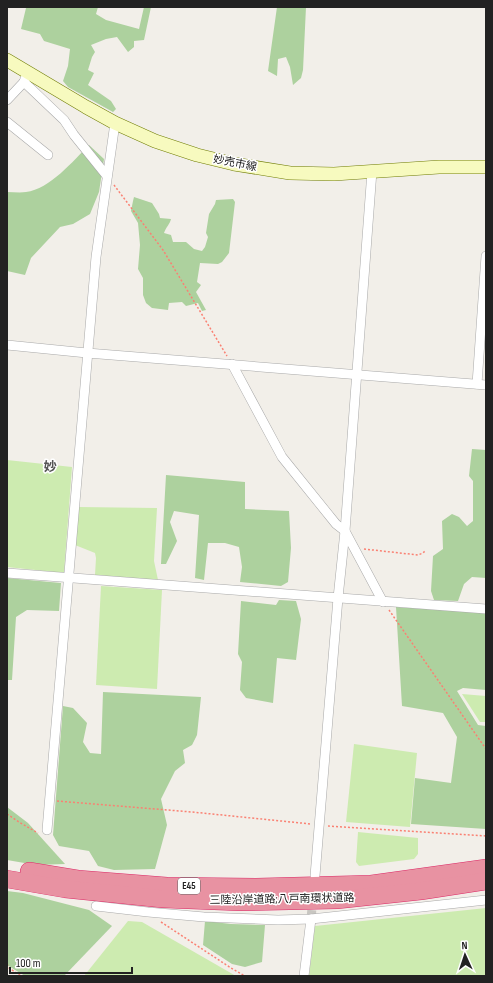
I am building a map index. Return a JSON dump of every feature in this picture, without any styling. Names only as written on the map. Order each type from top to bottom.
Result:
[{"type":"highway","name":"三陸沿岸道路;八戸南環状道路","points":[[7,868],[85,880],[166,886],[256,887],[371,884],[486,868]]},
{"type":"highway","name":"三陸沿岸道路;八戸南環状道路","points":[[7,879],[72,890],[163,899],[240,902],[337,900],[421,891],[486,881]]},
{"type":"main road","name":"妙売市線","points":[[7,60],[25,77],[115,123],[155,141],[197,155],[234,164],[290,173],[334,174],[439,167],[486,166]]},
{"type":"street","points":[[7,100],[25,77],[64,120],[74,135],[107,176]]},
{"type":"street","points":[[7,122],[48,155]]},
{"type":"street","points":[[47,830],[96,257],[115,123]]},
{"type":"street","points":[[315,876],[345,531],[372,171]]},
{"type":"street","points":[[7,345],[87,353],[481,385],[486,256]]},
{"type":"street","points":[[232,364],[282,457],[336,524],[345,531],[383,602]]},
{"type":"street","points":[[7,573],[486,609]]},
{"type":"street","points":[[96,906],[211,917],[311,920],[486,900]]},
{"type":"street","points":[[304,976],[311,920]]},
{"type":"path","points":[[107,176],[163,250],[232,364]]},
{"type":"path","points":[[355,548],[418,554],[425,551]]},
{"type":"path","points":[[383,602],[486,749]]},
{"type":"path","points":[[49,800],[192,812],[319,825],[486,836]]},
{"type":"path","points":[[7,814],[45,837],[47,830]]},
{"type":"path","points":[[148,912],[182,936],[245,976]]},
{"type":"path","points":[[7,964],[9,968],[21,976]]},
{"type":"green space","points":[[98,7],[96,14],[106,20],[139,29],[144,7],[151,7],[144,40],[134,41],[134,47],[128,52],[117,37],[106,39],[91,45],[95,52],[88,70],[94,73],[88,85],[111,101],[116,109],[113,112],[68,87],[63,81],[68,66],[70,49],[44,41],[40,34],[21,29],[26,8]]},
{"type":"green space","points":[[277,7],[306,7],[303,70],[301,78],[293,85],[290,67],[286,57],[278,59],[277,76],[268,71]]},
{"type":"green space","points":[[89,145],[104,159],[99,192],[90,214],[73,224],[60,227],[31,258],[25,275],[7,271],[7,192],[26,192],[44,186],[68,166]]},
{"type":"green space","points":[[134,197],[152,203],[160,218],[171,219],[164,233],[171,235],[173,242],[186,242],[194,249],[202,251],[208,237],[206,233],[209,214],[216,200],[233,199],[235,202],[229,253],[222,262],[218,264],[200,263],[197,282],[201,285],[196,292],[206,310],[202,311],[198,303],[186,306],[182,302],[169,303],[168,310],[152,308],[146,303],[143,295],[143,278],[138,269],[140,245],[138,223],[131,211]]},
{"type":"green space","points":[[472,449],[486,450],[486,578],[472,577],[464,584],[458,601],[434,600],[431,591],[433,556],[443,549],[442,521],[452,514],[459,517],[467,526],[473,521],[473,481],[469,476]]},
{"type":"green space","points":[[7,460],[72,467],[64,573],[7,567]]},
{"type":"green space","points":[[166,475],[245,482],[245,509],[289,511],[291,548],[288,582],[281,586],[240,582],[242,567],[239,547],[225,543],[208,543],[204,580],[195,578],[199,515],[174,511],[170,522],[177,541],[166,564],[161,564]]},
{"type":"green space","points":[[79,507],[157,508],[154,561],[158,580],[95,575],[95,553],[75,545]]},
{"type":"green space","points":[[7,578],[61,583],[59,611],[27,610],[16,617],[12,680],[7,680]]},
{"type":"green space","points":[[101,586],[162,590],[157,689],[96,685]]},
{"type":"green space","points":[[279,600],[296,601],[301,619],[296,660],[277,658],[273,703],[246,698],[240,690],[242,662],[238,654],[241,601],[276,605]]},
{"type":"green space","points":[[396,607],[486,613],[486,690],[463,688],[457,691],[478,725],[486,726],[486,829],[411,824],[415,778],[451,783],[457,737],[443,713],[402,706]]},
{"type":"green space","points":[[103,692],[201,697],[197,735],[192,745],[183,750],[185,763],[175,771],[161,799],[167,825],[155,869],[114,870],[98,866],[89,851],[59,846],[53,835],[63,706],[73,708],[87,723],[83,742],[90,753],[101,754]]},
{"type":"green space","points":[[462,694],[486,696],[486,722],[480,722]]},
{"type":"green space","points":[[354,744],[417,753],[410,827],[346,822]]},
{"type":"green space","points":[[7,807],[28,823],[65,864],[36,865],[7,860]]},
{"type":"green space","points":[[358,832],[418,838],[418,854],[414,859],[359,866],[356,862]]},
{"type":"green space","points":[[7,891],[23,893],[89,910],[112,926],[64,976],[25,976],[7,965]]},
{"type":"green space","points":[[486,908],[486,976],[309,976],[315,926]]},
{"type":"green space","points":[[128,921],[142,922],[236,976],[84,976]]},
{"type":"green space","points":[[205,921],[231,924],[265,925],[262,962],[245,967],[232,964],[203,945]]},
{"type":"tunnel","points":[[311,919],[313,897]]},
{"type":"district","name":"妙","points":[[50,467]]}]
